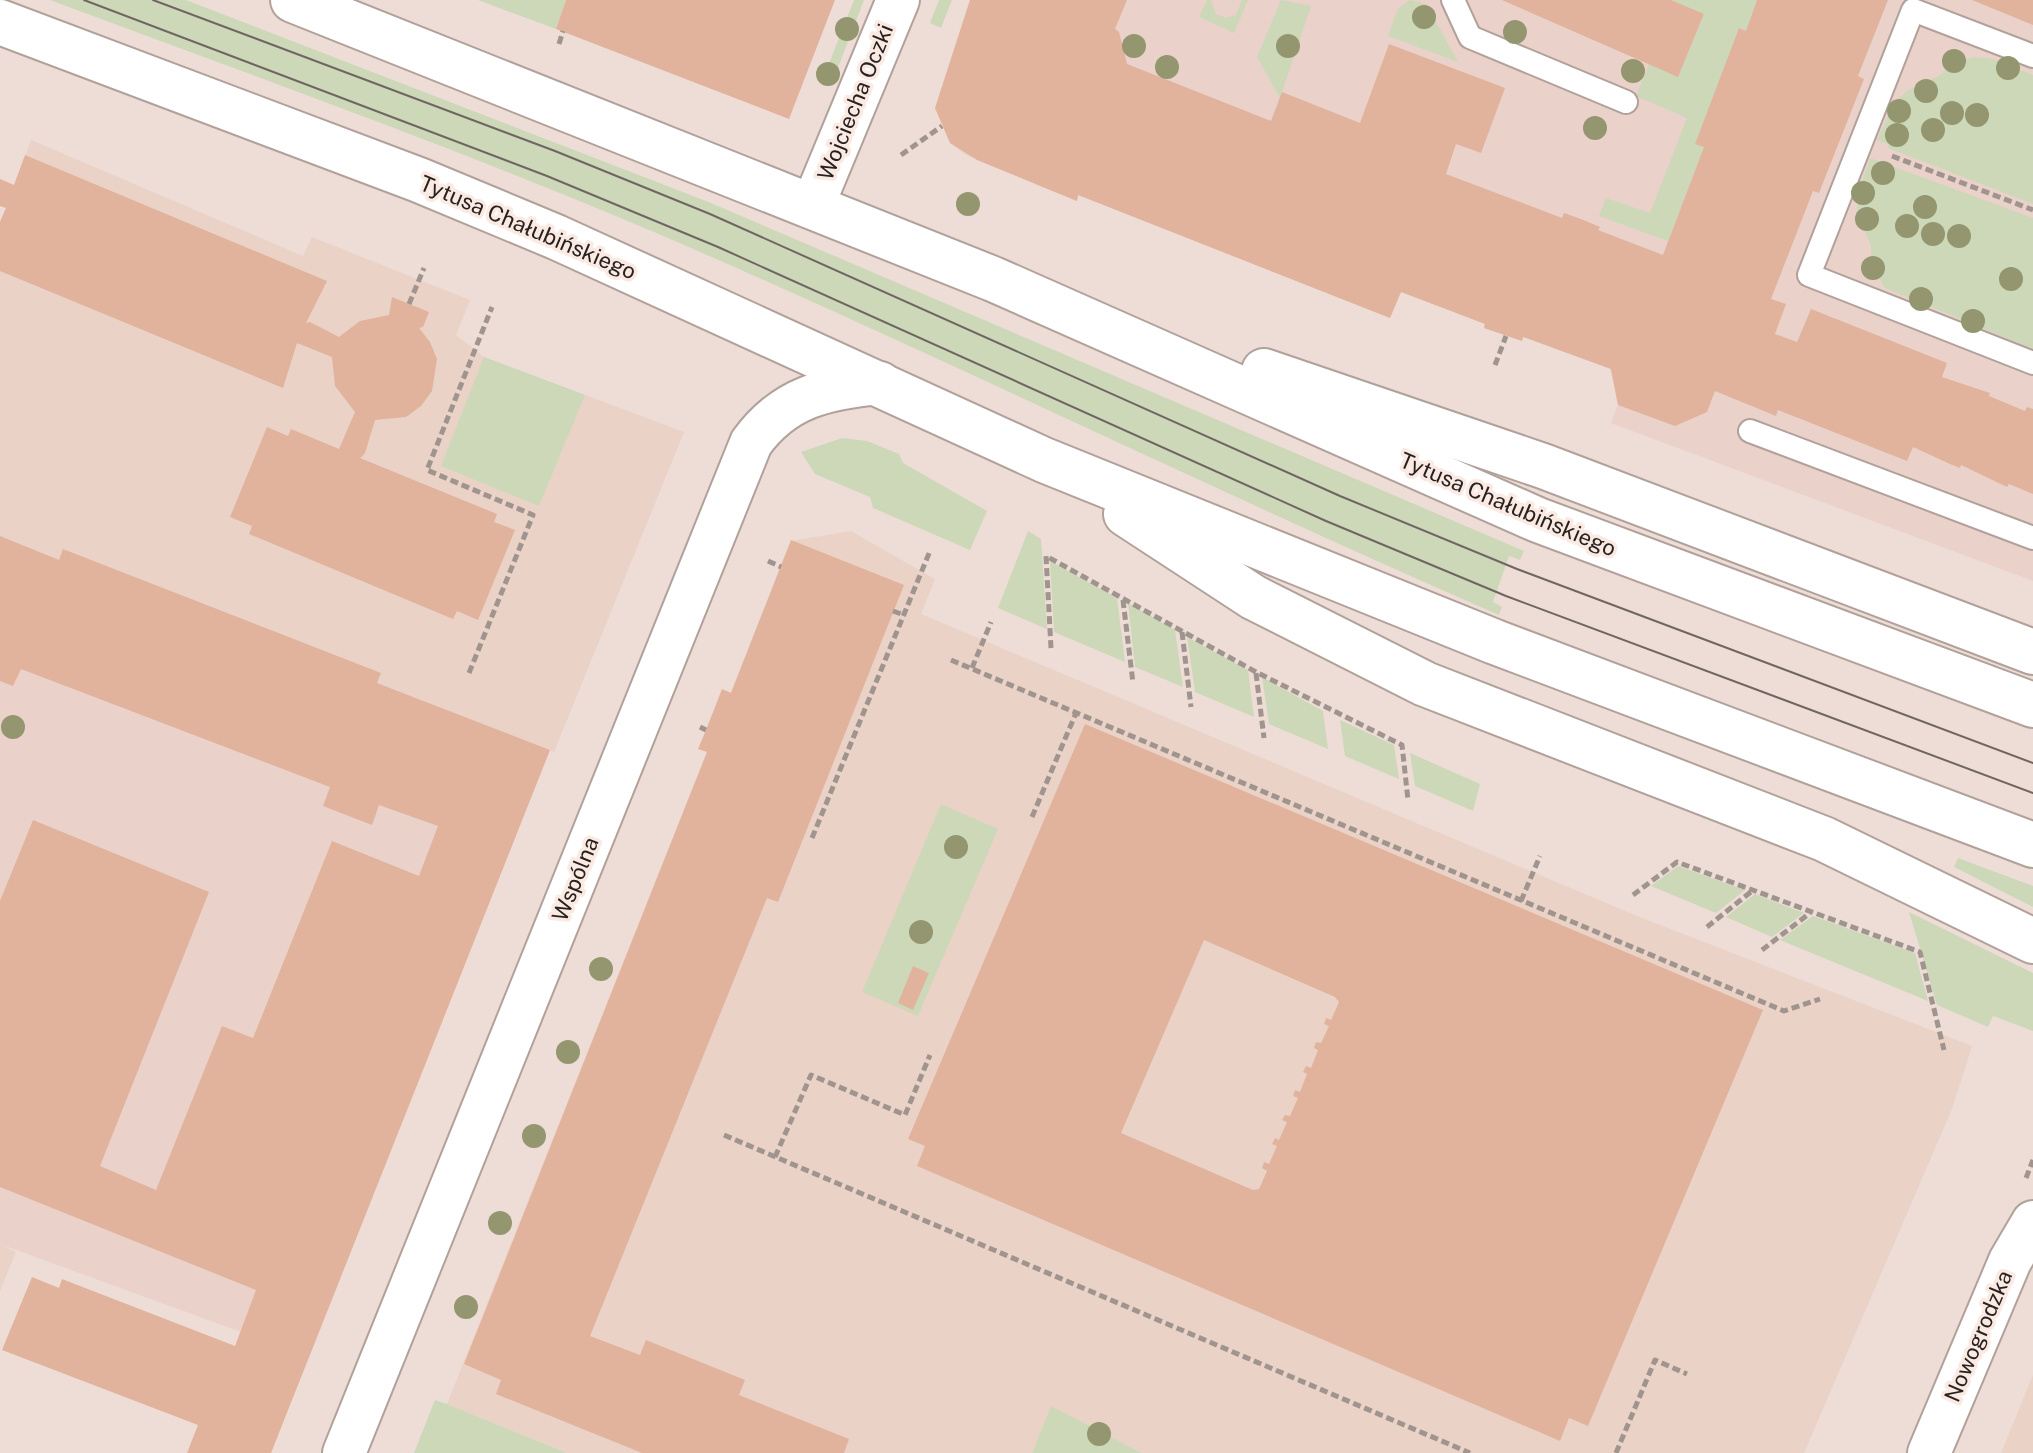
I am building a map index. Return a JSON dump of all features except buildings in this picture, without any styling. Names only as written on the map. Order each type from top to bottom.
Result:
[{"type":"main road","name":"Tytusa Chałubińskiego","points":[[293,0],[993,279],[1538,520],[2033,705]]},
{"type":"main road","name":"Tytusa Chałubińskiego","points":[[0,22],[419,180],[880,383],[1044,460],[1495,642],[2033,845]]},
{"type":"main road","name":"Tytusa Chałubińskiego","points":[[993,279],[1543,466],[2033,652]]},
{"type":"main road","name":"Tytusa Chałubińskiego","points":[[1044,460],[1253,597],[1425,684],[1824,839],[2033,941]]},
{"type":"street","name":"Wojciecha Oczki","points":[[813,205],[898,0]]},
{"type":"street","name":"Wspólna","points":[[344,1453],[751,443],[764,425],[804,397],[834,387],[880,383]]},
{"type":"street","name":"Nowogrodzka","points":[[1929,1453],[2010,1261],[2033,1222]]},
{"type":"lane","points":[[1453,0],[1470,37],[1626,102]]},
{"type":"lane","points":[[2033,56],[1913,10],[1809,275],[2033,363]]},
{"type":"lane","points":[[1750,431],[2033,538]]},
{"type":"path","points":[[559,44],[563,31]]},
{"type":"path","points":[[901,155],[942,126]]},
{"type":"path","points":[[1860,144],[2033,210]]},
{"type":"path","points":[[409,304],[424,268]]},
{"type":"path","points":[[469,673],[533,515],[427,470],[492,307]]},
{"type":"path","points":[[1495,365],[1506,336]]},
{"type":"path","points":[[812,838],[930,551]]},
{"type":"path","points":[[1051,648],[1046,556],[1256,672],[1402,745],[1408,800]]},
{"type":"path","points":[[768,561],[781,567]]},
{"type":"path","points":[[1123,599],[1133,683]]},
{"type":"path","points":[[893,611],[904,615]]},
{"type":"path","points":[[972,668],[991,622]]},
{"type":"path","points":[[1182,631],[1191,707]]},
{"type":"path","points":[[951,660],[1784,1011],[1820,999]]},
{"type":"path","points":[[1256,672],[1264,738]]},
{"type":"path","points":[[1032,817],[1076,713]]},
{"type":"path","points":[[1521,901],[1540,856]]},
{"type":"path","points":[[1633,895],[1677,862],[1920,952],[1944,1050]]},
{"type":"path","points":[[1707,927],[1753,890]]},
{"type":"path","points":[[1762,950],[1811,912]]},
{"type":"path","points":[[775,1157],[811,1075],[905,1115],[930,1055]]},
{"type":"path","points":[[724,1135],[1470,1453]]},
{"type":"path","points":[[1616,1453],[1655,1360],[1687,1374]]},
{"type":"shaded area","points":[[970,0],[2033,0],[2033,581],[1611,423],[1618,404],[1610,369],[1524,337],[1522,341],[1484,328],[1484,323],[1401,292],[1390,318],[1079,195],[1077,201],[964,154],[950,143],[935,108]]},
{"type":"shaded area","points":[[31,140],[303,256],[312,237],[470,300],[456,335],[484,357],[684,432],[554,752],[377,683],[381,674],[63,549],[59,560],[0,536],[0,222],[6,208],[0,206],[0,179],[14,185]]},
{"type":"shaded area","points":[[851,531],[935,579],[921,614],[1637,916],[1972,1046],[1952,1109],[1804,1453],[1142,1453],[1051,1407],[1032,1453],[567,1453],[447,1404],[791,541]]},
{"type":"shaded area","points":[[0,536],[59,559],[63,549],[381,673],[377,683],[550,750],[309,1357],[0,1244]]},
{"type":"shaded area","points":[[0,1244],[16,1252],[0,1291]]},
{"type":"shaded area","points":[[2033,1375],[2033,1453],[2001,1453]]},
{"type":"green space","points":[[50,0],[186,0],[706,201],[1524,551],[1520,560],[1509,556],[1493,602],[1502,607],[1499,615],[632,223],[384,124]]},
{"type":"green space","points":[[478,0],[566,0],[556,29]]},
{"type":"green space","points":[[854,0],[864,0],[832,83],[823,79]]},
{"type":"green space","points":[[939,0],[952,0],[941,28],[930,23]]},
{"type":"green space","points":[[1207,0],[1211,0],[1216,14],[1226,18],[1236,15],[1242,0],[1248,0],[1234,33],[1199,17]]},
{"type":"green space","points":[[1281,0],[1311,6],[1280,98],[1257,57]]},
{"type":"green space","points":[[1410,0],[1426,4],[1458,62],[1388,36],[1398,9]]},
{"type":"green space","points":[[1671,0],[1757,0],[1746,31],[1740,28],[1704,147],[1668,241],[1599,216],[1606,198],[1650,213],[1687,118],[1636,96],[1649,64],[1678,76],[1704,15]]},
{"type":"green space","points":[[1975,57],[1994,59],[2033,75],[2033,204],[1888,148],[1888,144],[1877,140],[1894,103],[1908,90],[1939,76],[1955,62]]},
{"type":"green space","points":[[1870,158],[2033,218],[2033,349],[1885,288],[1872,266],[1871,246],[1857,213],[1858,195]]},
{"type":"green space","points":[[484,357],[585,395],[539,506],[441,466]]},
{"type":"green space","points":[[842,438],[867,441],[899,454],[903,463],[987,511],[970,550],[873,508],[870,497],[815,474],[801,452]]},
{"type":"green space","points":[[1028,531],[1041,539],[1047,629],[998,608]]},
{"type":"green space","points":[[1050,561],[1117,598],[1125,662],[1054,632]]},
{"type":"green space","points":[[1128,603],[1175,630],[1183,687],[1135,667]]},
{"type":"green space","points":[[1187,637],[1248,670],[1254,717],[1195,692]]},
{"type":"green space","points":[[1262,677],[1323,711],[1328,749],[1269,724]]},
{"type":"green space","points":[[1340,720],[1394,745],[1399,779],[1345,756]]},
{"type":"green space","points":[[1410,753],[1480,784],[1473,811],[1415,786]]},
{"type":"green space","points":[[941,804],[998,829],[918,1016],[862,992]]},
{"type":"green space","points":[[1958,858],[2033,886],[2033,907],[1954,867]]},
{"type":"green space","points":[[1678,866],[1745,890],[1716,913],[1651,886]]},
{"type":"green space","points":[[1755,894],[1804,913],[1772,937],[1726,917]]},
{"type":"green space","points":[[1909,912],[2033,973],[2033,1031],[1993,1016],[1988,1027],[1937,1005]]},
{"type":"green space","points":[[1813,916],[1915,953],[1928,1001],[1780,940]]},
{"type":"green space","points":[[435,1400],[447,1404],[567,1453],[414,1453]]},
{"type":"green space","points":[[1051,1406],[1142,1453],[1032,1453]]},
{"type":"tram line","points":[[84,0],[547,176],[718,247],[1326,521],[1506,596],[2033,793]]},
{"type":"tram line","points":[[153,0],[555,151],[710,214],[1340,496],[1517,569],[2033,763]]}]
